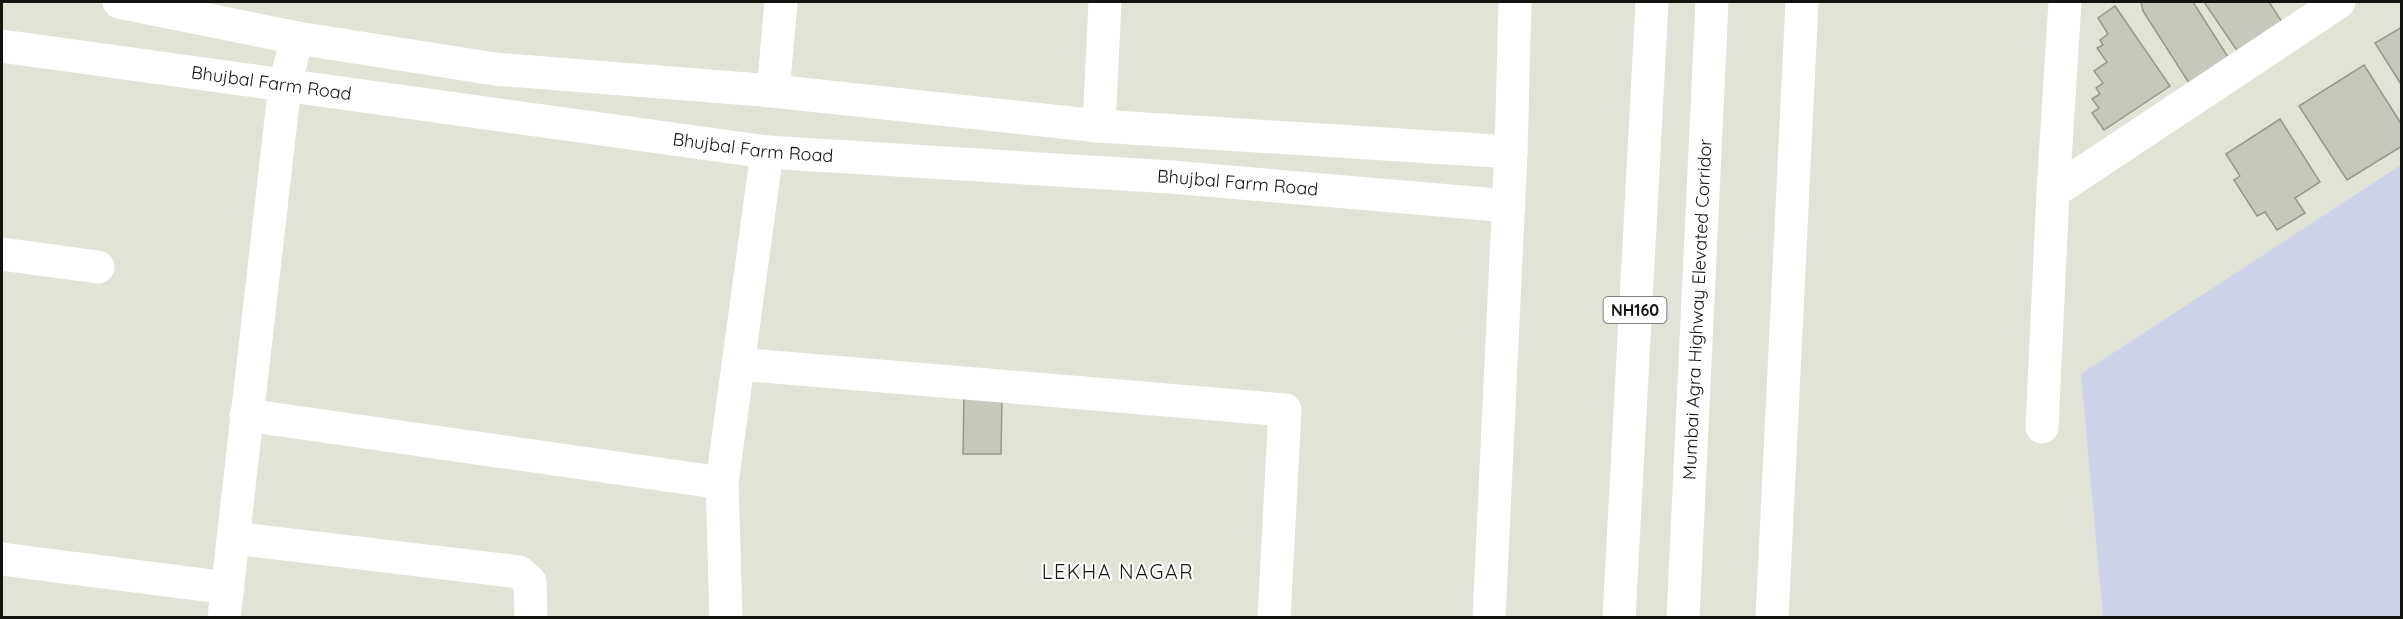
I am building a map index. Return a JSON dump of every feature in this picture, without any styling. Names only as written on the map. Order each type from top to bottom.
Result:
[{"type":"main road","points":[[773,91],[781,2]]},
{"type":"main road","points":[[1099,126],[1105,2]]},
{"type":"main road","points":[[1489,618],[1512,152],[1515,2]]},
{"type":"main road","name":"NH160","points":[[1618,618],[1652,2]]},
{"type":"main road","name":"Mumbai Agra Highway Elevated Corridor","points":[[1683,618],[1712,2]]},
{"type":"main road","points":[[1772,618],[1802,2]]},
{"type":"main road","points":[[2042,428],[2065,2]]},
{"type":"main road","points":[[2053,192],[2339,2]]},
{"type":"main road","points":[[134,3],[297,38],[495,69],[773,91],[1099,126],[1512,152]]},
{"type":"main road","points":[[2,559],[226,603],[285,85],[297,38]]},
{"type":"main road","name":"Bhujbal Farm Road","points":[[2,46],[766,152],[1171,177],[1509,206]]},
{"type":"main road","points":[[726,618],[723,483],[766,152]]},
{"type":"main road","points":[[2,254],[98,267]]},
{"type":"main road","points":[[738,364],[1286,410],[1274,618]]},
{"type":"main road","points":[[246,416],[723,483]]},
{"type":"main road","points":[[233,538],[519,572],[530,582],[531,618]]},
{"type":"shaded area","points":[[2401,165],[2401,617],[2103,617],[2081,374]]},
{"type":"building","points":[[2141,2],[2193,2],[2235,68],[2196,94],[2143,11]]},
{"type":"building","points":[[2204,2],[2269,2],[2282,22],[2238,52]]},
{"type":"building","points":[[2115,6],[2170,86],[2104,130],[2092,113],[2099,108],[2092,99],[2100,94],[2096,88],[2103,83],[2094,71],[2107,62],[2097,48],[2103,45],[2100,40],[2108,34],[2098,18]]},
{"type":"building","points":[[2402,27],[2402,86],[2375,43]]},
{"type":"building","points":[[2364,65],[2402,125],[2402,146],[2347,180],[2299,106]]},
{"type":"building","points":[[2280,119],[2320,182],[2295,198],[2305,213],[2277,230],[2265,212],[2257,216],[2234,180],[2240,176],[2226,154]]},
{"type":"building","points":[[1002,396],[1001,454],[963,454],[964,397]]},
{"type":"district","name":"LEKHA NAGAR","points":[[1118,572]]}]
